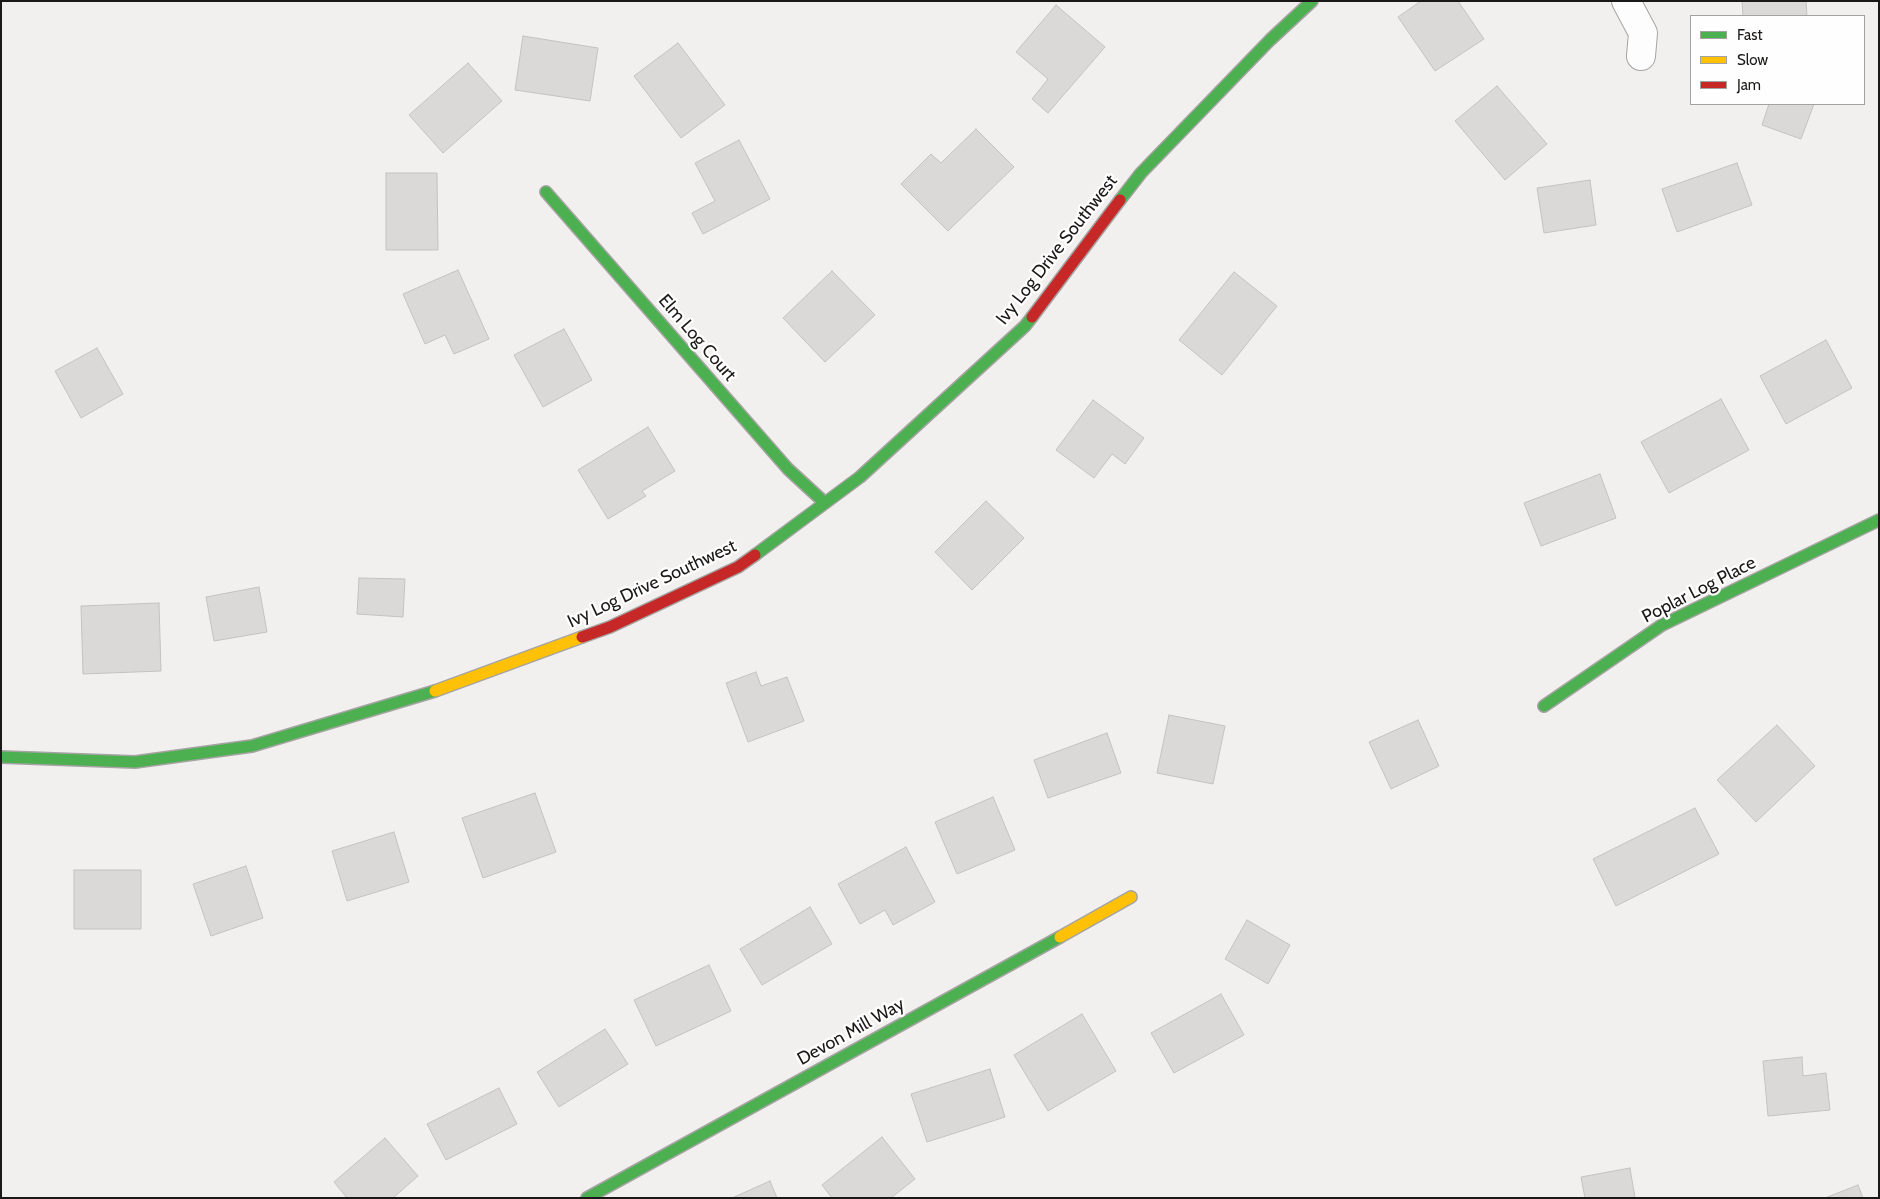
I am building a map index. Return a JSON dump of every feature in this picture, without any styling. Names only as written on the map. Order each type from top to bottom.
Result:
[{"type":"street","name":"Ivy Log Drive Southwest","points":[[1,757],[135,762],[252,746],[408,700],[610,627],[738,567],[860,478],[1025,326],[1141,173],[1270,40],[1312,1]]},
{"type":"street","points":[[1626,1],[1644,33],[1641,56]]},
{"type":"street","name":"Elm Log Court","points":[[546,192],[788,470],[824,503]]},
{"type":"street","name":"Poplar Log Place","points":[[1544,706],[1662,625],[1879,520]]},
{"type":"street","name":"Devon Mill Way","points":[[587,1198],[1132,897]]},
{"type":"building","points":[[1421,1],[1458,1],[1484,39],[1435,71],[1398,17]]},
{"type":"building","points":[[1742,1],[1806,1],[1807,15],[1743,15]]},
{"type":"building","points":[[1056,5],[1105,47],[1048,113],[1032,99],[1048,79],[1016,52]]},
{"type":"building","points":[[523,36],[598,48],[590,101],[515,90]]},
{"type":"building","points":[[678,43],[725,105],[681,138],[634,76]]},
{"type":"building","points":[[468,63],[502,101],[443,153],[409,115]]},
{"type":"building","points":[[1497,86],[1547,144],[1505,180],[1455,121]]},
{"type":"building","points":[[1769,105],[1814,105],[1801,139],[1762,125]]},
{"type":"building","points":[[976,129],[1014,167],[948,231],[901,184],[931,154],[941,163]]},
{"type":"building","points":[[739,140],[770,199],[703,234],[692,213],[715,201],[695,163]]},
{"type":"building","points":[[1737,163],[1752,205],[1677,232],[1662,189]]},
{"type":"building","points":[[386,173],[437,173],[438,250],[386,250]]},
{"type":"building","points":[[1590,180],[1596,225],[1544,233],[1537,188]]},
{"type":"building","points":[[458,270],[489,339],[454,354],[445,335],[425,344],[403,294]]},
{"type":"building","points":[[832,271],[875,315],[825,362],[783,318]]},
{"type":"building","points":[[1234,272],[1277,306],[1222,375],[1179,340]]},
{"type":"building","points":[[564,329],[592,380],[543,407],[514,355]]},
{"type":"building","points":[[1826,340],[1852,388],[1786,424],[1760,376]]},
{"type":"building","points":[[97,348],[123,394],[81,418],[55,371]]},
{"type":"building","points":[[1721,399],[1749,450],[1669,493],[1641,442]]},
{"type":"building","points":[[1093,400],[1144,438],[1125,464],[1112,454],[1094,478],[1056,450]]},
{"type":"building","points":[[648,427],[675,471],[642,491],[646,496],[608,519],[578,470]]},
{"type":"building","points":[[1600,474],[1616,518],[1541,546],[1524,503]]},
{"type":"building","points":[[986,501],[1024,538],[972,590],[935,552]]},
{"type":"building","points":[[359,578],[405,579],[403,617],[357,614]]},
{"type":"building","points":[[259,587],[267,632],[214,641],[206,597]]},
{"type":"building","points":[[159,603],[161,671],[83,674],[81,606]]},
{"type":"building","points":[[756,672],[761,686],[787,677],[804,721],[748,742],[726,683]]},
{"type":"building","points":[[1169,715],[1225,726],[1213,784],[1157,773]]},
{"type":"building","points":[[1418,720],[1439,766],[1391,789],[1369,742]]},
{"type":"building","points":[[1777,725],[1815,766],[1756,822],[1717,780]]},
{"type":"building","points":[[1107,733],[1121,773],[1048,798],[1034,760]]},
{"type":"building","points":[[535,793],[556,852],[483,878],[462,818]]},
{"type":"building","points":[[993,797],[1015,850],[957,874],[935,822]]},
{"type":"building","points":[[1695,808],[1719,854],[1616,906],[1593,859]]},
{"type":"building","points":[[394,832],[409,882],[347,901],[332,851]]},
{"type":"building","points":[[906,847],[935,902],[893,925],[885,910],[860,924],[838,884]]},
{"type":"building","points":[[246,866],[263,918],[211,936],[193,884]]},
{"type":"building","points":[[74,870],[141,870],[141,929],[74,929]]},
{"type":"building","points":[[810,907],[832,944],[762,985],[740,949]]},
{"type":"building","points":[[1247,920],[1290,945],[1268,984],[1225,959]]},
{"type":"building","points":[[709,965],[731,1011],[656,1046],[634,1000]]},
{"type":"building","points":[[1221,994],[1244,1035],[1174,1073],[1151,1033]]},
{"type":"building","points":[[1082,1014],[1116,1071],[1048,1111],[1014,1055]]},
{"type":"building","points":[[605,1029],[628,1064],[559,1107],[537,1072]]},
{"type":"building","points":[[1802,1057],[1803,1076],[1826,1073],[1830,1110],[1768,1116],[1763,1061]]},
{"type":"building","points":[[990,1069],[1005,1117],[927,1142],[911,1094]]},
{"type":"building","points":[[499,1088],[517,1124],[446,1160],[427,1124]]},
{"type":"building","points":[[882,1137],[915,1179],[891,1198],[832,1198],[822,1185]]},
{"type":"building","points":[[385,1138],[418,1176],[393,1198],[347,1198],[334,1182]]},
{"type":"building","points":[[1630,1168],[1635,1198],[1585,1198],[1581,1177]]},
{"type":"building","points":[[770,1181],[777,1198],[732,1198]]},
{"type":"building","points":[[1858,1185],[1863,1198],[1825,1198]]},
{"type":"traffic: fast","points":[[1120,200],[1141,173],[1270,40],[1312,1]]},
{"type":"traffic: fast","points":[[546,192],[788,469],[825,503]]},
{"type":"traffic: fast","points":[[755,555],[860,477],[1025,326],[1032,317]]},
{"type":"traffic: fast","points":[[1544,706],[1662,625],[1879,520]]},
{"type":"traffic: fast","points":[[1,757],[135,762],[252,746],[435,691]]},
{"type":"traffic: fast","points":[[587,1198],[1060,937]]},
{"type":"traffic: slow","points":[[435,691],[582,637]]},
{"type":"traffic: slow","points":[[1060,937],[1131,897]]},
{"type":"traffic: jam","points":[[1032,317],[1120,200]]},
{"type":"traffic: jam","points":[[582,637],[610,627],[738,567],[755,555]]}]
